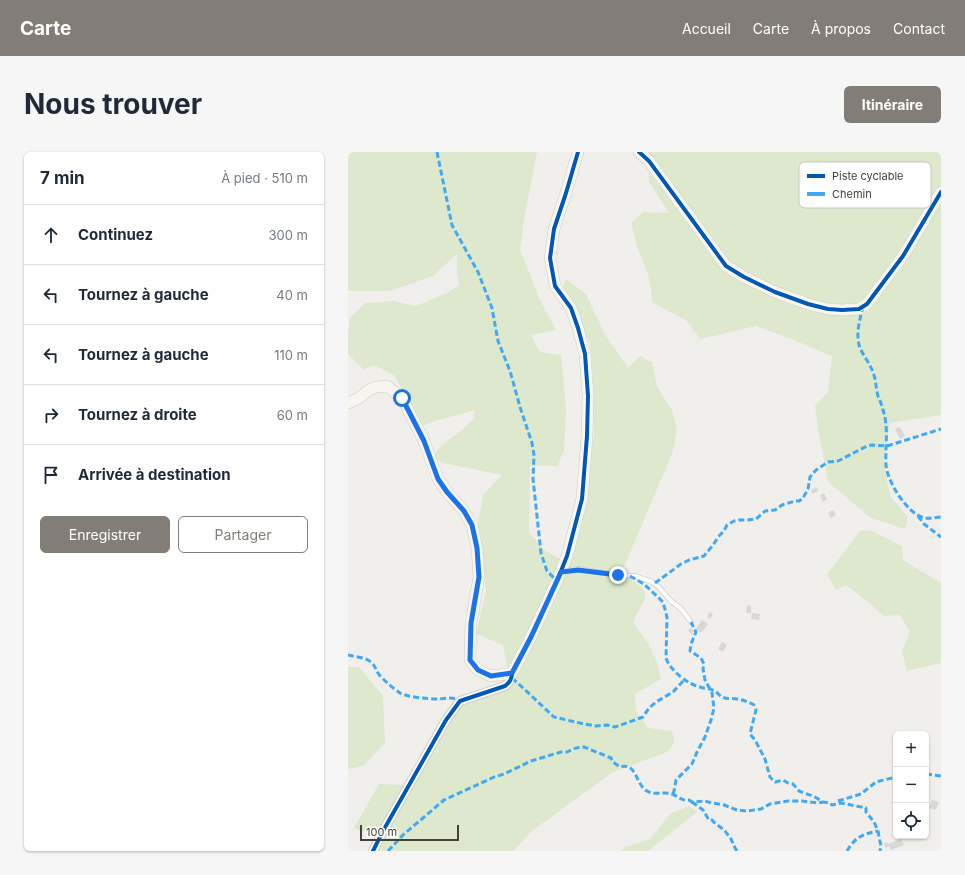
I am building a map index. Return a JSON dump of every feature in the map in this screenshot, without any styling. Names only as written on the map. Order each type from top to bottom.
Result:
[{"type":"street","points":[[373,851],[446,720],[460,701],[505,686],[512,678],[512,673],[531,637],[568,556],[582,499],[587,436],[588,396],[585,354],[578,328],[571,308],[556,286],[550,258],[554,229],[578,152]]},
{"type":"street","points":[[639,152],[649,161],[726,266],[744,277],[775,292],[808,304],[828,309],[859,309],[867,304],[903,256],[941,192]]},
{"type":"street","points":[[348,403],[376,387],[387,386],[402,398],[424,441],[438,479],[447,492],[464,511],[472,525],[477,548],[479,577],[471,623],[470,660],[478,670],[491,676],[512,673]]},
{"type":"lane","points":[[561,572],[578,570],[635,576],[652,582],[683,611],[691,622]]},
{"type":"green space","points":[[348,152],[537,152],[520,249],[540,300],[556,330],[531,335],[540,352],[561,355],[566,407],[564,451],[557,466],[530,466],[529,532],[544,550],[560,559],[583,503],[594,436],[593,377],[590,343],[563,288],[566,279],[586,294],[605,335],[628,368],[640,356],[652,362],[657,387],[672,410],[677,429],[673,451],[624,567],[611,567],[626,575],[645,591],[645,598],[633,622],[649,645],[657,663],[661,679],[635,694],[636,711],[648,728],[672,731],[675,742],[667,752],[613,772],[532,831],[513,851],[374,851],[382,839],[354,828],[379,784],[406,785],[438,725],[455,702],[499,685],[509,679],[503,645],[476,634],[486,591],[477,529],[483,495],[502,475],[443,463],[433,456],[443,444],[462,430],[474,418],[475,410],[421,426],[395,376],[374,365],[364,370],[348,354],[350,318],[365,303],[393,301],[416,306],[447,293],[459,285],[457,274],[457,254],[433,276],[390,291],[348,291]]},
{"type":"green space","points":[[648,152],[941,152],[941,415],[890,423],[884,463],[890,496],[908,517],[905,529],[871,518],[828,482],[815,406],[828,392],[832,356],[756,326],[700,339],[687,321],[652,302],[651,288],[647,271],[638,250],[631,223],[643,212],[669,213],[649,182]]},
{"type":"green space","points":[[861,530],[872,531],[902,546],[903,560],[941,583],[941,663],[907,671],[902,651],[910,632],[900,615],[884,616],[846,585],[836,590],[827,574]]},
{"type":"green space","points":[[348,667],[359,667],[383,696],[385,743],[363,766],[348,769]]},
{"type":"green space","points":[[689,806],[697,812],[648,851],[620,851],[626,847],[650,839],[670,814]]},
{"type":"building","points":[[900,427],[905,436],[900,439],[895,429]]},
{"type":"building","points":[[817,487],[818,491],[812,494],[811,490]]},
{"type":"building","points":[[824,493],[827,500],[823,502],[820,495]]},
{"type":"building","points":[[833,510],[836,515],[831,518],[828,513]]},
{"type":"building","points":[[747,605],[751,606],[751,613],[746,613]]},
{"type":"building","points":[[710,612],[713,614],[710,619],[707,617]]},
{"type":"building","points":[[752,613],[760,614],[759,620],[751,619]]},
{"type":"building","points":[[702,620],[708,624],[701,633],[696,629]]},
{"type":"building","points":[[690,628],[694,631],[692,634],[688,631]]},
{"type":"building","points":[[722,642],[727,645],[723,652],[718,649]]},
{"type":"building","points":[[932,800],[939,802],[936,810],[929,808]]},
{"type":"building","points":[[901,839],[904,845],[891,850],[889,846],[885,848],[884,843],[887,842],[888,844]]},
{"type":"marked path","points":[[437,152],[452,225],[478,272],[492,308],[498,341],[510,371],[532,443],[534,455],[533,479],[541,553],[547,571],[557,581]]},
{"type":"marked path","points":[[863,306],[858,327],[858,338],[860,348],[874,375],[878,396],[885,417],[887,472],[894,488],[912,511],[919,516],[926,518],[941,517]]},
{"type":"marked path","points":[[655,583],[681,564],[704,556],[727,525],[734,521],[756,519],[765,511],[775,510],[782,505],[799,501],[803,498],[808,489],[810,477],[816,470],[828,462],[838,461],[867,446],[887,446],[941,429]]},
{"type":"marked path","points":[[918,516],[924,524],[941,537]]},
{"type":"marked path","points":[[630,576],[644,584],[663,602],[667,617],[666,658],[675,672],[690,683],[702,688],[713,690],[720,696],[741,700],[754,705],[756,710],[750,734],[755,740],[765,759],[770,777],[775,782],[783,780],[793,784],[799,791],[832,805],[841,803],[866,808],[866,812],[874,822],[878,831],[881,846],[880,851]]},
{"type":"marked path","points":[[673,794],[676,780],[692,764],[705,737],[714,708],[712,693],[705,680],[703,669],[704,664],[701,658],[690,651],[696,632],[691,622]]},
{"type":"marked path","points":[[348,655],[369,660],[382,678],[400,693],[412,697],[428,699],[452,698],[460,701]]},
{"type":"marked path","points":[[512,678],[554,717],[596,726],[607,725],[615,727],[643,717],[649,708],[673,692],[684,680]]},
{"type":"marked path","points":[[388,851],[403,835],[444,800],[531,761],[584,747],[611,758],[613,762],[620,767],[626,766],[630,768],[640,784],[647,791],[669,793],[692,802],[705,801],[724,805],[737,810],[747,811],[761,809],[770,804],[788,801],[823,802]]},
{"type":"marked path","points":[[929,774],[941,776]]},
{"type":"marked path","points":[[838,801],[861,794],[876,782],[893,778]]},
{"type":"marked path","points":[[692,802],[703,810],[709,820],[712,820],[725,831],[737,851]]},
{"type":"marked path","points":[[847,851],[856,839],[868,833],[878,831]]},
{"type":"cycle path","points":[[373,851],[446,720],[460,701],[505,686],[512,677],[512,673],[531,637],[567,556],[582,499],[587,436],[588,396],[585,354],[578,328],[571,308],[555,286],[550,258],[554,229],[578,152]]},
{"type":"cycle path","points":[[639,152],[649,161],[726,266],[744,277],[775,292],[808,304],[828,309],[859,309],[867,304],[903,256],[941,192]]},
{"type":"route","points":[[402,398],[424,441],[438,479],[447,492],[464,511],[472,525],[477,548],[479,577],[471,623],[470,660],[478,670],[491,676],[512,673],[531,637],[561,572],[578,570],[618,575]]}]
